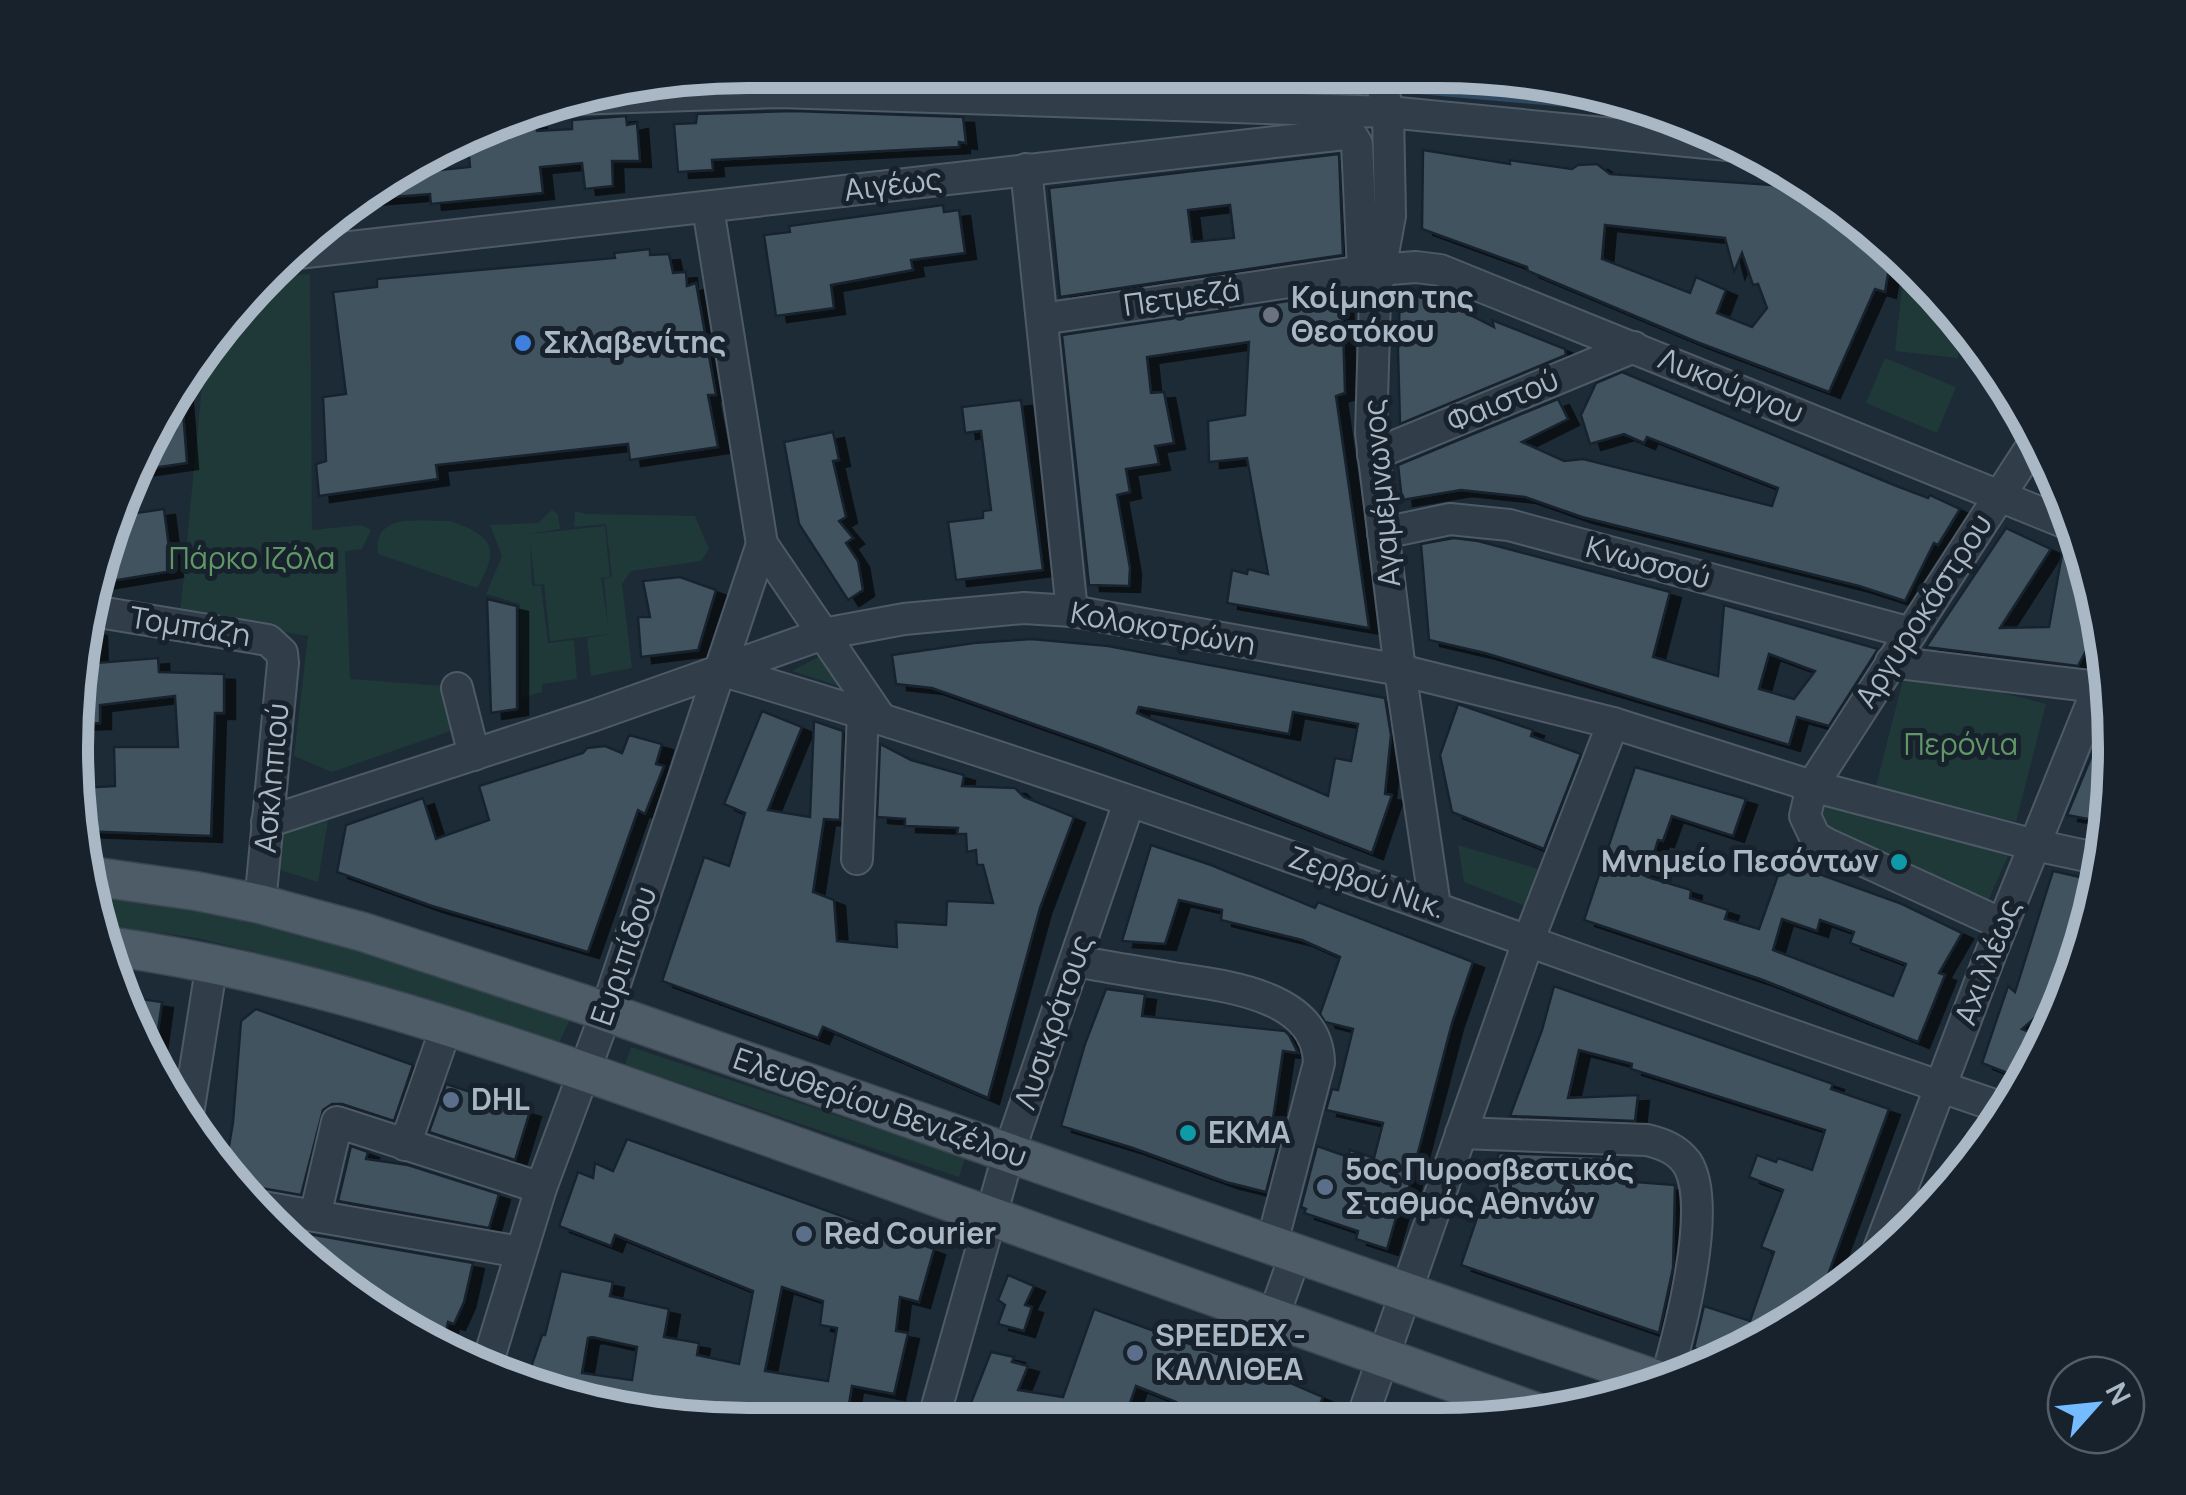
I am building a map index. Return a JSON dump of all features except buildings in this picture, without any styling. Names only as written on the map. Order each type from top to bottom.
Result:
[{"type":"main road","name":"Ελευθερίου Βενιζέλου","points":[[100,877],[260,904],[363,932],[606,1012],[1642,1375]]},
{"type":"main road","points":[[119,948],[212,963],[317,988],[584,1071],[1513,1403]]},
{"type":"street","points":[[638,97],[779,92],[1384,96],[1694,139]]},
{"type":"street","name":"Αγαμέμνωνος","points":[[1384,96],[1389,230],[1372,270],[1375,298],[1371,433],[1400,670],[1435,906]]},
{"type":"street","name":"Αιγέως","points":[[321,244],[708,208],[1350,135],[1358,144],[1372,270]]},
{"type":"street","points":[[1026,169],[1072,611]]},
{"type":"street","name":"Ευριπίδου","points":[[708,208],[762,544],[871,714]]},
{"type":"street","name":"Πετμεζά","points":[[1042,319],[1372,270]]},
{"type":"street","name":"Λυκούργου","points":[[1372,270],[1440,270],[2057,519]]},
{"type":"street","name":"Φαιστού","points":[[1373,455],[1634,347]]},
{"type":"street","name":"Αργυροκάστρου","points":[[1812,786],[2028,452]]},
{"type":"street","name":"Κνωσσού","points":[[1382,533],[1450,519],[1509,525],[1911,633]]},
{"type":"street","name":"Ευριπίδου","points":[[490,1355],[541,1188],[606,1012],[762,544]]},
{"type":"street","name":"Κολοκοτρώνη","points":[[267,822],[481,753],[823,634],[904,619],[1024,608],[1072,611],[1400,670],[1613,724],[1812,786],[2089,857]]},
{"type":"street","name":"Τομπάζη","points":[[102,612],[268,640],[282,653]]},
{"type":"street","name":"Ασκληπιού","points":[[260,904],[282,653]]},
{"type":"street","points":[[1891,662],[2094,674]]},
{"type":"street","name":"Ζερβού Νικ.","points":[[720,670],[871,714],[1435,906],[1993,1105]]},
{"type":"street","points":[[463,688],[481,753]]},
{"type":"street","name":"Αχιλλέως","points":[[1885,1234],[2002,924],[2096,692]]},
{"type":"street","points":[[857,859],[871,714]]},
{"type":"street","points":[[1366,1408],[1529,939],[1613,724]]},
{"type":"street","points":[[1812,786],[1804,816],[1816,837],[2002,924]]},
{"type":"street","name":"Λυσικράτους","points":[[937,1408],[1009,1152],[1128,802]]},
{"type":"street","points":[[1074,960],[1244,991],[1285,1008],[1312,1032],[1319,1048],[1319,1063],[1273,1318]]},
{"type":"street","points":[[190,1100],[212,963]]},
{"type":"street","points":[[405,1144],[446,1028]]},
{"type":"street","points":[[316,1216],[337,1122],[541,1188]]},
{"type":"street","points":[[1461,1133],[1648,1140],[1672,1148],[1688,1164],[1696,1188],[1696,1232],[1671,1365]]},
{"type":"street","points":[[276,1209],[520,1252]]},
{"type":"green space","name":"Πάρκο Ιζόλα","points":[[310,274],[312,530],[361,525],[371,530],[362,549],[345,551],[350,679],[445,686],[462,727],[332,772],[294,756],[308,636],[180,615],[203,376],[251,312],[286,276]]},
{"type":"green space","points":[[1903,279],[1960,343],[1958,358],[1895,351]]},
{"type":"green space","points":[[1885,358],[1956,387],[1937,433],[1866,403]]},
{"type":"green space","points":[[552,510],[558,514],[560,529],[529,534],[605,526],[610,577],[601,578],[608,625],[604,579],[612,577],[606,524],[574,527],[575,511],[695,516],[709,549],[701,561],[631,571],[622,584],[632,668],[591,676],[587,638],[611,634],[550,641],[544,584],[535,585],[530,543],[532,586],[541,586],[548,643],[574,640],[577,679],[542,684],[542,692],[521,698],[520,604],[486,594],[502,556],[490,525],[538,523]]},
{"type":"green space","points":[[450,521],[476,532],[489,545],[489,563],[477,588],[378,554],[378,540],[390,525]]},
{"type":"green space","points":[[822,655],[845,688],[792,671]]},
{"type":"green space","name":"Περόνια","points":[[1906,668],[2046,704],[2016,822],[1876,786]]},
{"type":"green space","points":[[1828,793],[2011,849],[1984,910],[1816,826]]},
{"type":"green space","points":[[329,814],[318,882],[275,865],[279,836]]},
{"type":"green space","points":[[1458,845],[1542,870],[1528,907],[1464,882]]},
{"type":"green space","points":[[105,897],[202,910],[324,940],[571,1017],[559,1043],[319,968],[197,938],[113,927]]},
{"type":"green space","points":[[631,1047],[965,1158],[959,1177],[625,1065]]},
{"type":"water","points":[[1283,88],[1482,89],[1567,100],[1613,111],[1418,94]]},
{"type":"place","name":"Κοίμηση της Θεοτόκου","points":[[1271,315]]},
{"type":"place","name":"Σκλαβενίτης","points":[[523,343]]},
{"type":"place","name":"Μνημείο Πεσόντων","points":[[1899,862]]},
{"type":"place","name":"DHL","points":[[451,1100]]},
{"type":"place","name":"ΕΚΜΑ","points":[[1188,1133]]},
{"type":"place","name":"5ος Πυροσβεστικός Σταθμός Αθηνών","points":[[1325,1187]]},
{"type":"place","name":"Red Courier","points":[[804,1234]]},
{"type":"place","name":"SPEEDEX - ΚΑΛΛΙΘΕΑ","points":[[1135,1353]]}]
